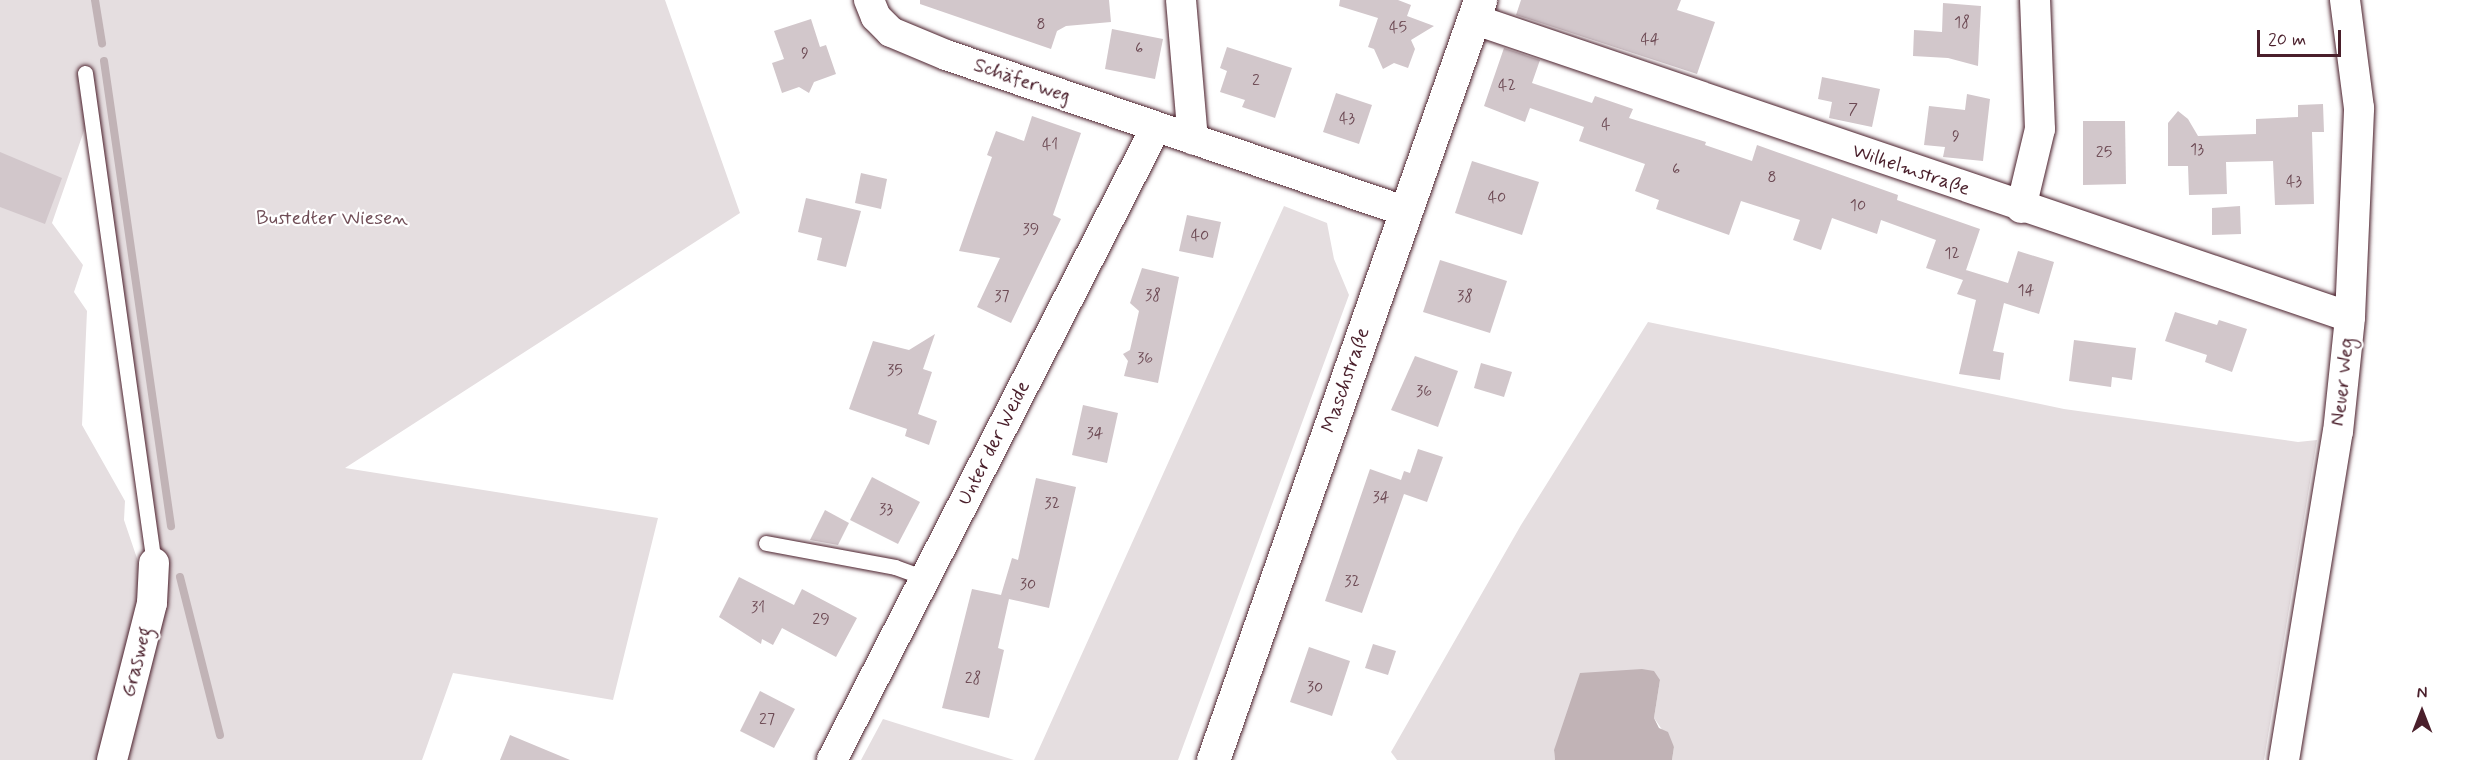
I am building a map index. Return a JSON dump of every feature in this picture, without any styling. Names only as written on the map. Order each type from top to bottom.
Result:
[{"type":"street","name":"Schäferweg","points":[[869,0],[876,17],[891,32],[1156,127],[1405,211]]},
{"type":"street","points":[[1181,0],[1193,139]]},
{"type":"street","points":[[2021,208],[2040,129],[2035,0]]},
{"type":"street","name":"Neuer Weg","points":[[2284,760],[2338,432],[2350,317],[2359,108],[2345,0]]},
{"type":"street","name":"Wilhelmstraße","points":[[1476,9],[2021,208],[2350,317]]},
{"type":"street","name":"Maschstraße","points":[[1213,760],[1476,9]]},
{"type":"street","name":"Unter der Weide","points":[[832,760],[1156,127]]},
{"type":"street","name":"Grasweg","points":[[112,760],[152,603],[154,563]]},
{"type":"lane","points":[[85,72],[154,563]]},
{"type":"lane","points":[[766,543],[895,567],[925,578]]},
{"type":"green space","name":"Bustedter Wiesen","points":[[0,0],[665,0],[740,213],[345,468],[658,518],[613,700],[453,673],[422,760],[124,760],[165,581],[93,81],[78,82],[86,125],[52,223],[83,265],[74,292],[87,311],[82,425],[125,501],[124,520],[144,579],[101,760],[0,760]]},
{"type":"green space","points":[[1284,206],[1327,223],[1334,259],[1349,295],[1178,760],[1034,760]]},
{"type":"green space","points":[[1648,322],[2064,409],[2298,442],[2317,440],[2264,760],[1672,760],[1674,747],[1654,718],[1660,680],[1554,750],[1555,760],[1397,760],[1391,752],[1521,525]]},
{"type":"green space","points":[[883,719],[1014,760],[861,760]]},
{"type":"shaded area","points":[[1642,669],[1654,671],[1660,680],[1654,718],[1659,728],[1668,732],[1674,747],[1672,760],[1555,760],[1554,750],[1580,673]]},
{"type":"building","points":[[920,0],[1109,0],[1111,22],[1066,26],[1057,31],[1051,49],[920,4]]},
{"type":"building","points":[[1340,0],[1398,0],[1411,5],[1407,16],[1434,26],[1411,40],[1415,49],[1408,68],[1394,63],[1383,69],[1374,49],[1368,47],[1378,18],[1339,6]]},
{"type":"building","points":[[1521,0],[1681,0],[1677,10],[1715,22],[1697,74],[1516,15]]},
{"type":"building","points":[[1943,3],[1981,6],[1978,66],[1948,58],[1913,56],[1914,30],[1942,32]]},
{"type":"building","points":[[811,19],[820,47],[826,45],[836,74],[814,82],[809,93],[799,87],[782,93],[772,63],[784,59],[774,31]]},
{"type":"building","points":[[1112,29],[1163,39],[1155,79],[1105,69]]},
{"type":"building","points":[[1227,47],[1292,68],[1275,118],[1242,107],[1245,100],[1220,92],[1227,71],[1220,68]]},
{"type":"building","points":[[1504,48],[1540,60],[1532,83],[1592,103],[1595,96],[1633,109],[1629,118],[1706,142],[1705,145],[1752,161],[1757,145],[1898,195],[1897,200],[1980,229],[1966,270],[2008,283],[2018,251],[2054,262],[2039,314],[2004,303],[1993,351],[2004,353],[2000,380],[1959,374],[1976,300],[1957,294],[1963,280],[1926,268],[1936,240],[1881,220],[1877,234],[1832,218],[1821,250],[1793,240],[1800,220],[1741,201],[1729,235],[1656,209],[1659,200],[1635,191],[1645,164],[1579,141],[1584,127],[1530,108],[1525,122],[1484,106]]},
{"type":"building","points":[[1822,77],[1880,89],[1872,127],[1829,118],[1832,102],[1818,99]]},
{"type":"building","points":[[1336,93],[1372,105],[1359,144],[1323,132]]},
{"type":"building","points":[[1967,94],[1990,99],[1983,161],[1943,157],[1945,147],[1924,145],[1929,106],[1965,110]]},
{"type":"building","points":[[2323,104],[2324,132],[2312,132],[2314,204],[2275,205],[2273,161],[2226,162],[2227,194],[2189,195],[2188,166],[2168,166],[2168,123],[2178,111],[2188,119],[2198,136],[2256,134],[2256,119],[2298,117],[2298,105]]},
{"type":"building","points":[[1032,116],[1081,133],[1053,215],[1061,219],[1011,323],[977,307],[1000,258],[959,251],[992,157],[987,155],[996,131],[1024,141]]},
{"type":"building","points":[[2083,121],[2125,121],[2126,184],[2083,185]]},
{"type":"building","points":[[0,152],[62,178],[45,224],[0,207]]},
{"type":"building","points":[[1472,161],[1539,182],[1522,235],[1455,213]]},
{"type":"building","points":[[861,173],[887,179],[881,209],[855,203]]},
{"type":"building","points":[[806,198],[861,211],[846,267],[817,260],[822,238],[798,232]]},
{"type":"building","points":[[2240,206],[2241,234],[2212,235],[2212,208]]},
{"type":"building","points":[[1187,215],[1221,222],[1213,258],[1179,251]]},
{"type":"building","points":[[1440,260],[1507,281],[1490,333],[1423,312]]},
{"type":"building","points":[[1142,268],[1179,277],[1158,383],[1124,376],[1128,361],[1123,354],[1130,350],[1139,311],[1130,303]]},
{"type":"building","points":[[2175,312],[2217,325],[2219,320],[2247,329],[2232,372],[2205,362],[2207,355],[2165,341]]},
{"type":"building","points":[[935,334],[923,369],[932,372],[918,414],[937,421],[929,445],[905,436],[907,429],[849,409],[873,341],[909,350]]},
{"type":"building","points":[[2074,340],[2136,348],[2132,380],[2112,377],[2111,387],[2069,381]]},
{"type":"building","points":[[1415,356],[1458,371],[1438,427],[1391,410]]},
{"type":"building","points":[[1481,363],[1512,372],[1504,397],[1474,388]]},
{"type":"building","points":[[1083,405],[1118,413],[1107,463],[1072,455]]},
{"type":"building","points":[[1418,449],[1443,457],[1427,502],[1404,494],[1362,613],[1325,601],[1370,469],[1401,480],[1404,471],[1410,473]]},
{"type":"building","points":[[872,477],[920,502],[898,544],[850,520]]},
{"type":"building","points":[[1036,478],[1076,487],[1049,608],[1009,599],[998,648],[1004,650],[989,718],[942,708],[972,589],[1001,595],[1012,558],[1018,560]]},
{"type":"building","points":[[825,510],[849,523],[838,545],[810,540]]},
{"type":"building","points":[[739,577],[794,605],[802,589],[857,618],[836,657],[782,628],[773,645],[762,639],[761,644],[719,617]]},
{"type":"building","points":[[1373,644],[1396,651],[1388,675],[1365,668]]},
{"type":"building","points":[[1309,647],[1350,661],[1332,716],[1290,702]]},
{"type":"building","points":[[760,691],[795,709],[774,748],[740,731]]},
{"type":"building","points":[[510,735],[570,760],[500,760]]},
{"type":"waterway","points":[[95,0],[102,43]]},
{"type":"waterway","points":[[104,61],[171,526]]},
{"type":"waterway","points":[[180,577],[220,735]]}]
